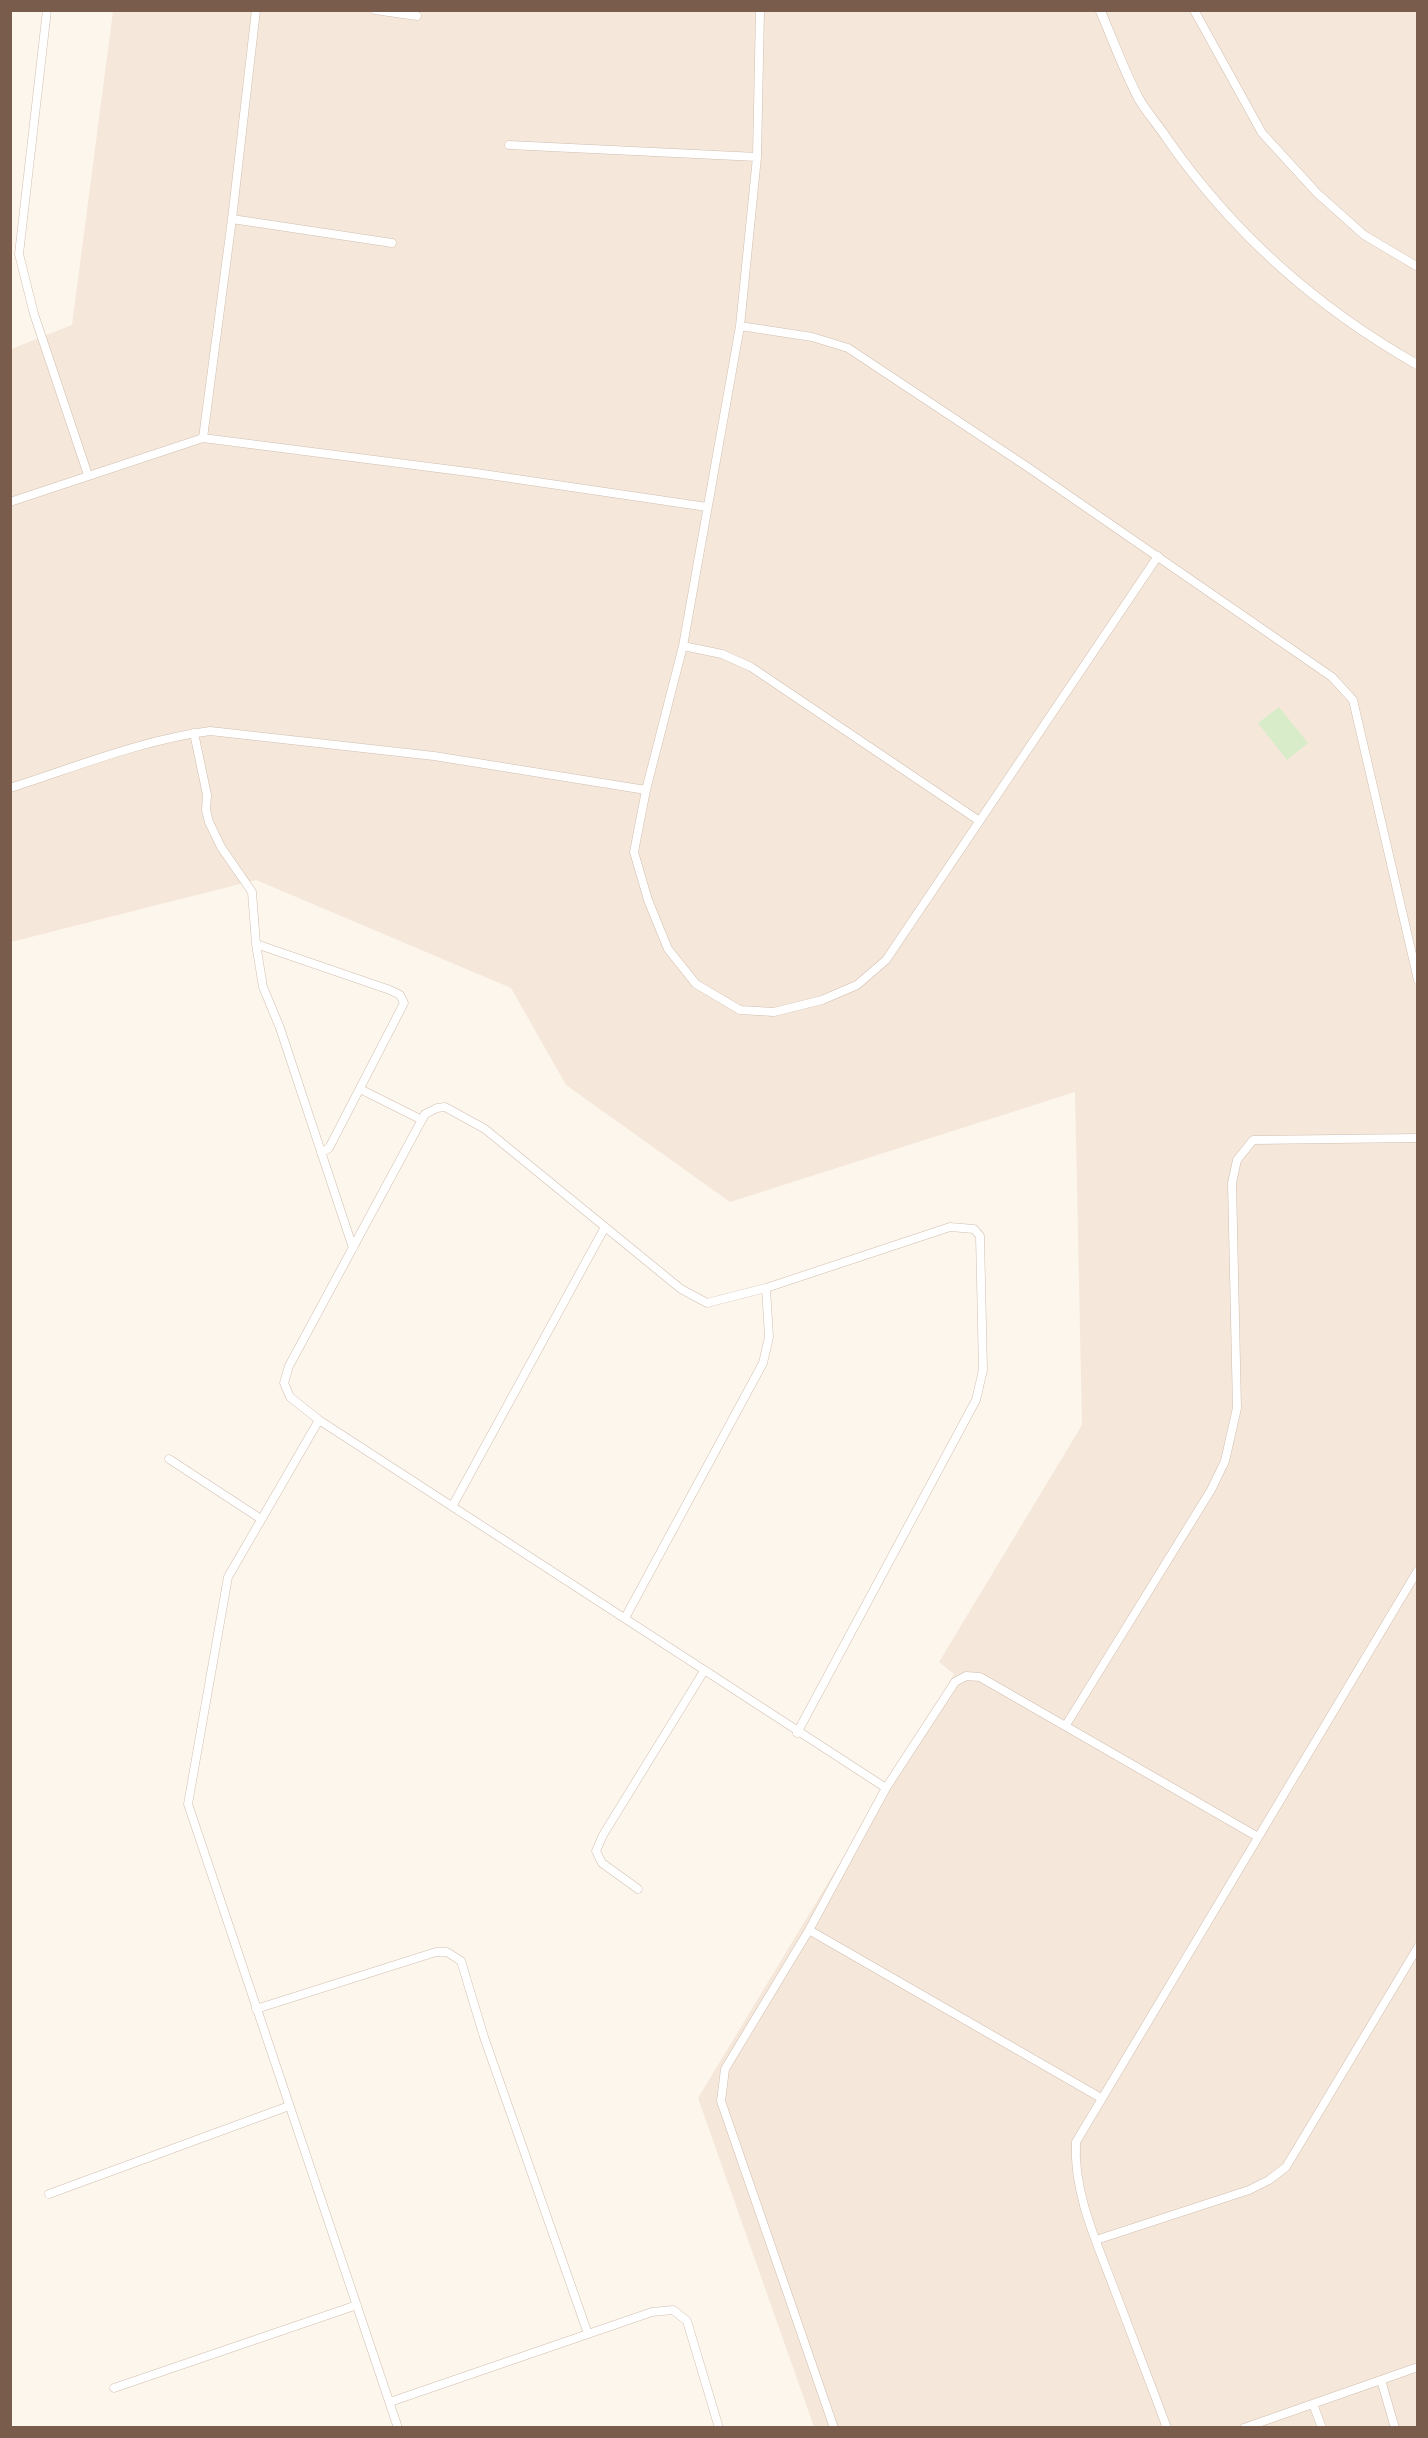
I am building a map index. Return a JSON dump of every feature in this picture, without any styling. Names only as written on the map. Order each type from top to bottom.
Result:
[{"type":"street","points":[[47,10],[19,254],[34,314],[88,475]]},
{"type":"street","points":[[203,438],[232,219],[256,10]]},
{"type":"street","points":[[375,10],[417,16]]},
{"type":"street","points":[[760,10],[757,157],[740,326],[683,646],[646,790],[634,852],[648,900],[668,949],[696,984],[740,1010],[774,1012],[822,1000],[857,985],[886,960],[978,820],[1158,556]]},
{"type":"street","points":[[1100,10],[1140,99],[1183,162],[1219,206],[1300,285],[1373,340],[1418,365]]},
{"type":"street","points":[[1194,10],[1262,133],[1317,193],[1364,235],[1415,266],[1418,254]]},
{"type":"street","points":[[509,145],[757,157]]},
{"type":"street","points":[[232,219],[392,243]]},
{"type":"street","points":[[740,326],[812,337],[849,348],[1158,556],[1332,677],[1353,700],[1418,980]]},
{"type":"street","points":[[10,502],[203,438],[464,471],[706,507]]},
{"type":"street","points":[[683,646],[722,654],[751,667],[978,820]]},
{"type":"street","points":[[10,788],[145,744],[210,731],[434,756],[646,790]]},
{"type":"street","points":[[194,733],[207,795],[206,810],[209,822],[221,847],[252,892],[256,945],[263,987],[280,1028],[353,1248]]},
{"type":"street","points":[[256,945],[400,995],[404,1003],[400,1015],[329,1148],[321,1153]]},
{"type":"street","points":[[360,1089],[422,1120]]},
{"type":"street","points":[[797,1733],[976,1400],[983,1370],[980,1236],[974,1229],[950,1227],[766,1288],[707,1303],[681,1289],[485,1129],[446,1107],[437,1108],[425,1114],[289,1366],[284,1383],[290,1397],[319,1420],[453,1505],[797,1733],[886,1788]]},
{"type":"street","points":[[1066,1725],[1211,1490],[1225,1461],[1237,1408],[1232,1183],[1237,1160],[1252,1140],[1418,1138]]},
{"type":"street","points":[[453,1505],[605,1227]]},
{"type":"street","points":[[625,1618],[764,1363],[769,1337],[766,1288]]},
{"type":"street","points":[[319,1420],[228,1577],[188,1804],[398,2427]]},
{"type":"street","points":[[169,1459],[261,1518]]},
{"type":"street","points":[[1167,2427],[1096,2240],[1075,2164],[1076,2142],[1418,1570]]},
{"type":"street","points":[[638,1889],[602,1863],[596,1851],[603,1835],[704,1671]]},
{"type":"street","points":[[834,2427],[721,2101],[725,2069],[809,1930],[886,1788],[955,1682],[966,1677],[980,1677],[1258,1837]]},
{"type":"street","points":[[809,1930],[1101,2098]]},
{"type":"street","points":[[1096,2240],[1249,2190],[1269,2180],[1286,2167],[1418,1947]]},
{"type":"street","points":[[256,2009],[436,1952],[447,1952],[461,1960],[484,2037],[588,2334]]},
{"type":"street","points":[[49,2194],[289,2106]]},
{"type":"street","points":[[114,2388],[357,2305]]},
{"type":"street","points":[[390,2402],[652,2312],[673,2310],[687,2321],[719,2427]]},
{"type":"street","points":[[1244,2427],[1418,2367]]},
{"type":"street","points":[[1381,2380],[1395,2427]]},
{"type":"street","points":[[1313,2404],[1322,2427]]},
{"type":"shaded area","points":[[113,11],[1417,11],[1417,2427],[814,2427],[698,2098],[954,1674],[939,1662],[1082,1425],[1075,1092],[730,1202],[566,1085],[511,988],[256,880],[11,942],[11,349],[72,325]]},
{"type":"green space","points":[[1279,707],[1308,743],[1287,760],[1258,723]]}]
